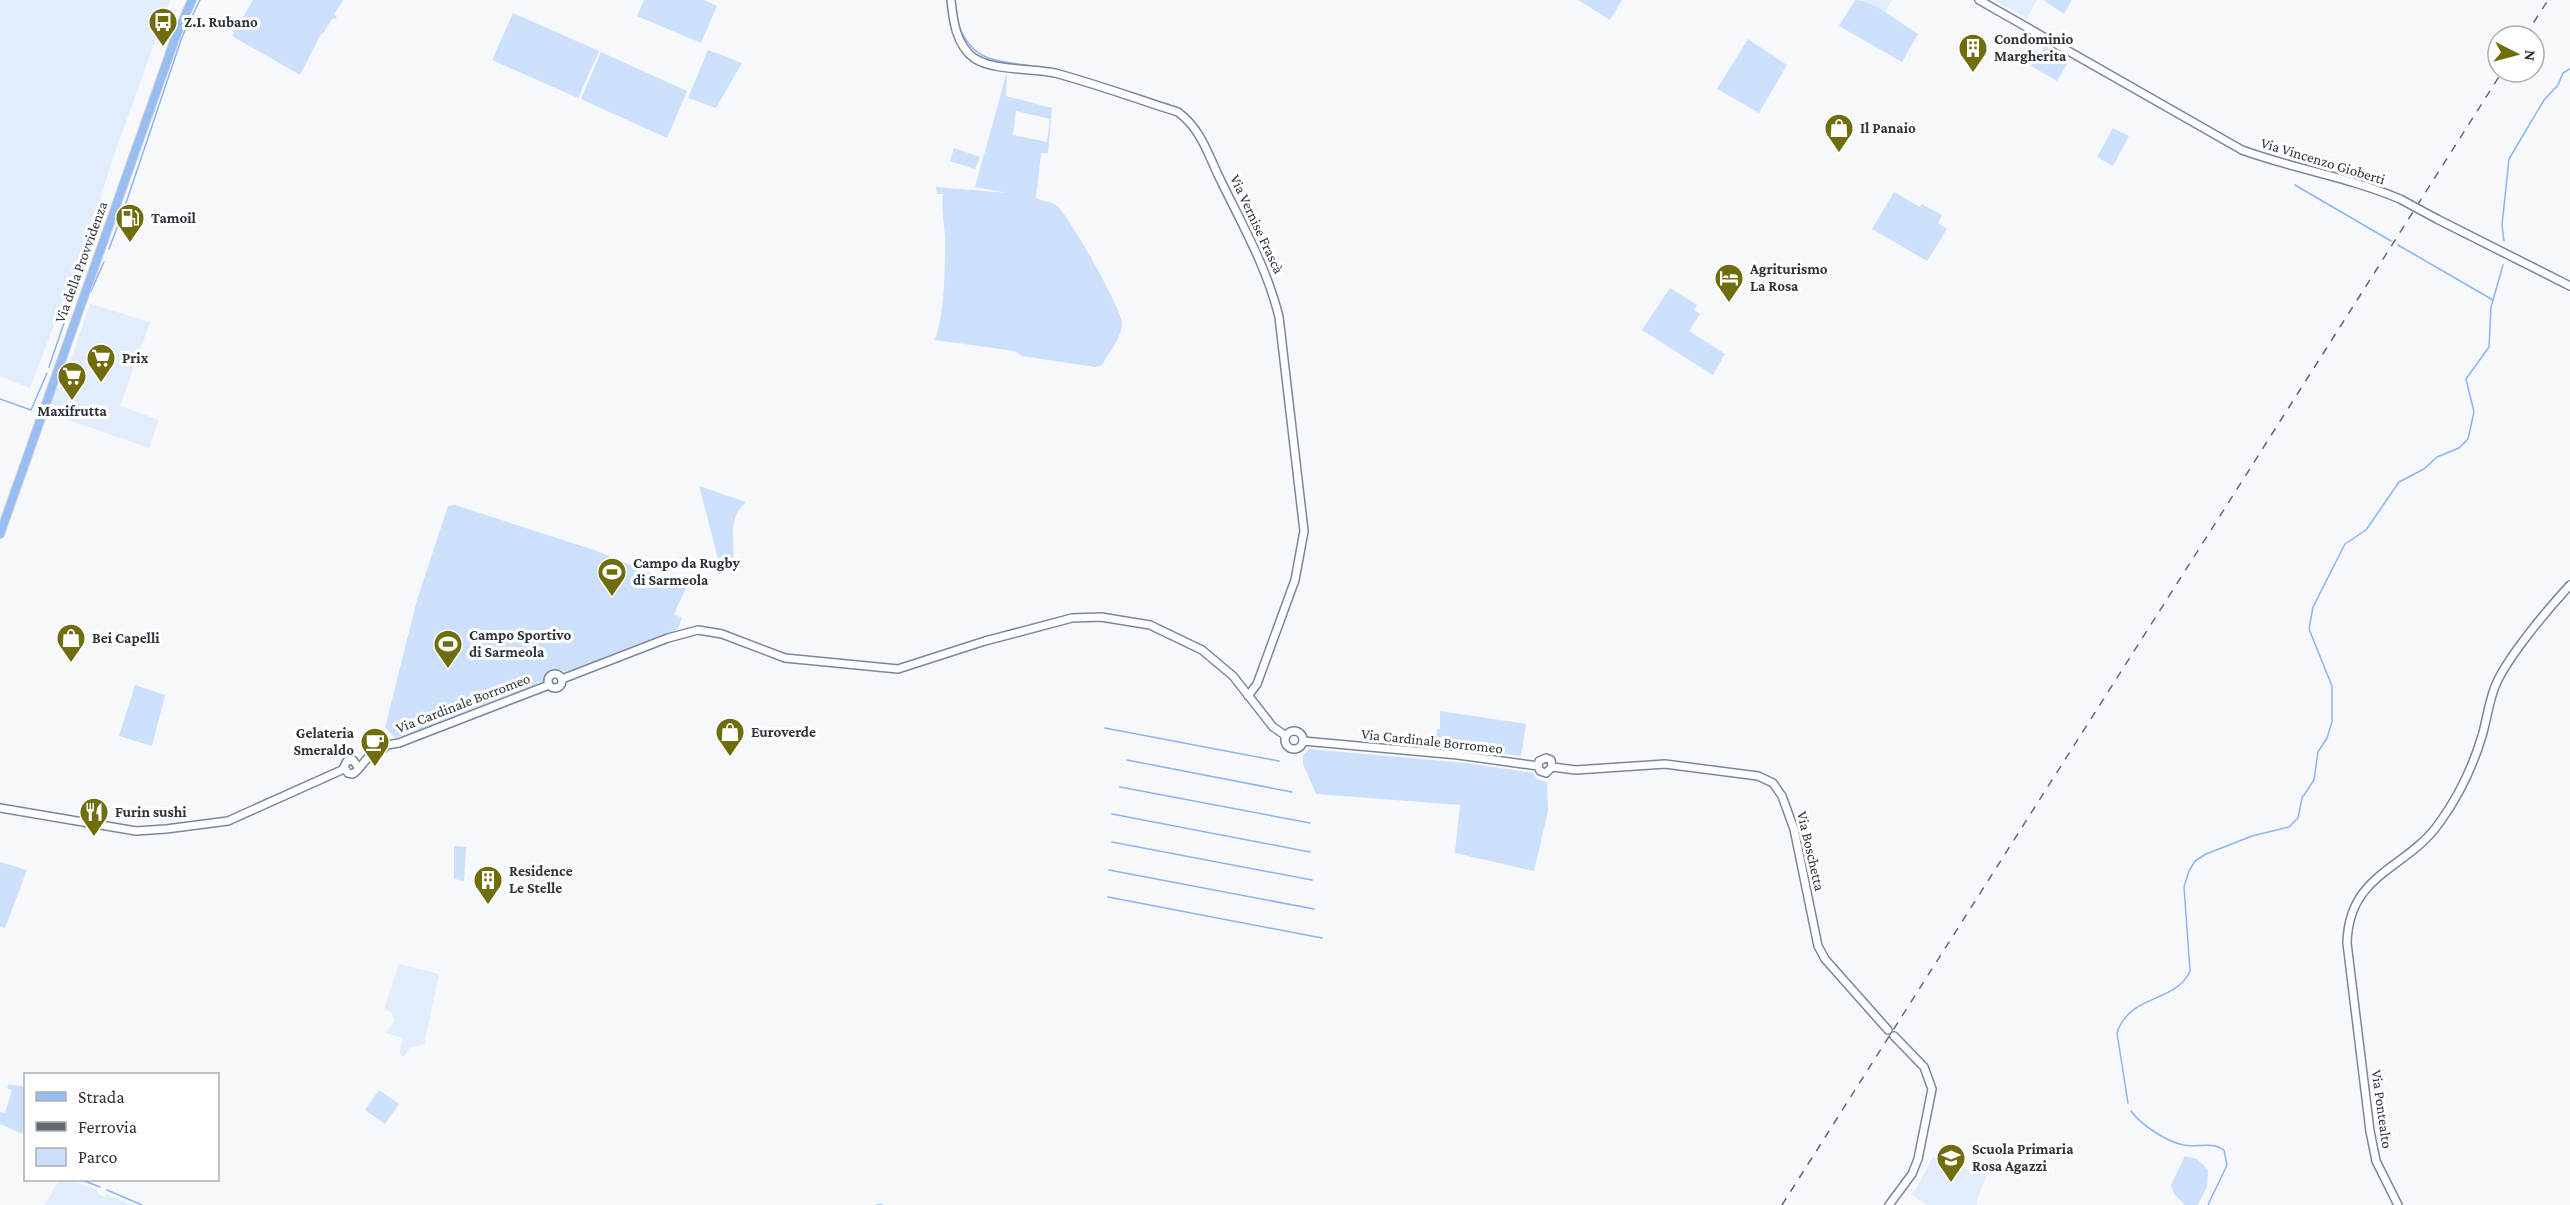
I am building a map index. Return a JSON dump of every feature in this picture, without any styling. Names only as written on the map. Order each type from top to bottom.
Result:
[{"type":"main road","name":"Via della Provvidenza","points":[[0,534],[168,57],[192,0]]},
{"type":"street","name":"Via Vernise Frascà","points":[[951,0],[955,28],[962,44],[974,58],[990,64],[1054,73],[1178,112],[1189,120],[1205,143],[1220,179],[1258,253],[1271,286],[1279,317],[1304,531],[1295,580],[1257,684],[1248,696]]},
{"type":"street","name":"Via Vincenzo Gioberti","points":[[1979,0],[2242,150],[2268,160],[2350,180],[2400,199],[2570,286]]},
{"type":"street","name":"Via Pontealto","points":[[2398,1205],[2380,1171],[2373,1151],[2347,943],[2348,926],[2354,904],[2373,880],[2430,835],[2442,820],[2474,760],[2497,682],[2505,667],[2570,585]]},
{"type":"street","name":"Via Cardinale Borromeo","points":[[358,767],[366,758],[384,750],[387,745],[399,743],[549,685],[551,676],[556,675],[562,679],[668,638],[698,630],[722,634],[785,658],[898,669],[919,664],[959,647],[1072,618],[1101,617],[1150,625],[1188,641],[1228,672],[1273,727],[1286,736]]},
{"type":"street","name":"Via Cardinale Borromeo","points":[[1286,736],[1297,731],[1303,741]]},
{"type":"street","name":"Via Cardinale Borromeo","points":[[1286,736],[1286,744],[1292,748],[1299,747],[1303,741]]},
{"type":"street","name":"Via Cardinale Borromeo","points":[[373,743],[381,737],[387,745]]},
{"type":"street","name":"Via Cardinale Borromeo","points":[[1303,741],[1458,755],[1538,766],[1540,771],[1546,772],[1552,767]]},
{"type":"street","points":[[344,769],[345,763],[364,755],[373,743],[378,751]]},
{"type":"street","points":[[1538,766],[1539,761],[1546,758],[1551,760],[1552,767]]},
{"type":"street","points":[[344,769],[353,774],[358,767],[352,760]]},
{"type":"street","name":"Via Boschetta","points":[[1552,767],[1576,770],[1665,764],[1758,777],[1773,783],[1788,808],[1794,829],[1818,946],[1825,959],[1924,1067],[1932,1089],[1918,1159],[1912,1174],[1889,1205]]},
{"type":"street","points":[[0,808],[136,831],[166,829],[228,821],[344,769]]},
{"type":"shaded area","points":[[0,0],[170,0],[114,155],[91,227],[30,388],[0,376]]},
{"type":"shaded area","points":[[1862,0],[1892,0],[1885,12]]},
{"type":"shaded area","points":[[1993,0],[2037,0],[2027,18]]},
{"type":"shaded area","points":[[90,304],[150,322],[120,406],[159,420],[149,448],[63,418],[60,407],[51,404],[57,387],[61,388]]},
{"type":"shaded area","points":[[399,964],[439,974],[424,1045],[410,1047],[404,1057],[399,1054],[403,1038],[385,1033],[395,1021],[391,1012],[384,1010]]},
{"type":"shaded area","name":"Scuola Primaria Rosa Agazzi","points":[[1933,1157],[1986,1176],[1977,1205],[1928,1205],[1910,1194],[1916,1189]]},
{"type":"shaded area","points":[[58,1181],[73,1181],[98,1191],[98,1194],[105,1197],[106,1194],[131,1205],[45,1205]]},
{"type":"green space","points":[[253,0],[343,0],[334,14],[337,18],[332,19],[321,34],[300,75],[232,36]]},
{"type":"green space","points":[[644,0],[704,0],[717,6],[701,43],[637,16]]},
{"type":"green space","points":[[1578,0],[1622,0],[1610,20]]},
{"type":"green space","points":[[1855,0],[1878,8],[1918,34],[1902,62],[1839,26]]},
{"type":"green space","points":[[2043,0],[2072,0],[2064,14]]},
{"type":"green space","points":[[513,13],[599,51],[578,98],[492,60]]},
{"type":"green space","points":[[1748,39],[1787,65],[1759,113],[1717,89]]},
{"type":"green space","points":[[2045,46],[2070,59],[2057,81],[2031,66]]},
{"type":"green space","points":[[708,50],[742,63],[716,108],[688,98]]},
{"type":"green space","points":[[601,52],[687,91],[667,138],[581,99]]},
{"type":"green space","points":[[1007,72],[1006,96],[1052,108],[1048,153],[1041,153],[1036,198],[1055,204],[1064,214],[1094,264],[1120,315],[1122,323],[1120,334],[1102,365],[1095,367],[1022,356],[1015,351],[935,340],[943,303],[945,249],[943,194],[937,194],[936,187],[1008,193],[975,187]],"holes":[[[1016,111],[1050,119],[1047,142],[1013,135]]]},
{"type":"green space","points":[[2113,128],[2129,136],[2113,166],[2097,157]]},
{"type":"green space","points":[[954,148],[980,157],[975,169],[950,161]]},
{"type":"green space","points":[[1894,192],[1920,207],[1922,204],[1942,215],[1938,223],[1947,229],[1927,261],[1872,229]]},
{"type":"green space","points":[[1670,288],[1697,305],[1694,310],[1700,314],[1689,331],[1725,354],[1713,375],[1642,330]]},
{"type":"green space","points":[[699,486],[746,502],[740,508],[734,522],[733,558],[719,562]]},
{"type":"green space","points":[[455,505],[594,550],[686,588],[674,614],[682,618],[678,629],[567,672],[556,669],[548,673],[544,681],[540,683],[537,680],[538,684],[415,733],[414,731],[395,738],[385,727],[417,600],[448,506]]},
{"type":"green space","points":[[135,685],[165,695],[152,746],[119,736]]},
{"type":"green space","points":[[1440,711],[1526,724],[1521,756],[1435,745],[1437,729],[1440,729]]},
{"type":"green space","points":[[1309,749],[1466,763],[1533,773],[1537,779],[1547,782],[1548,811],[1534,871],[1455,853],[1460,805],[1316,794],[1303,764],[1303,755]]},
{"type":"green space","points":[[454,846],[466,847],[464,881],[454,879]]},
{"type":"green space","points":[[0,862],[27,870],[5,928],[0,926]]},
{"type":"green space","points":[[9,1084],[24,1087],[24,1135],[0,1124],[0,1112],[5,1113],[12,1090],[7,1088]]},
{"type":"green space","points":[[379,1090],[399,1104],[385,1124],[365,1110]]},
{"type":"green space","points":[[2185,1156],[2197,1159],[2208,1170],[2207,1187],[2198,1205],[2185,1205],[2174,1194],[2171,1185]]},
{"type":"waterway","points":[[126,203],[182,37],[200,0]]},
{"type":"waterway","points":[[957,21],[969,44],[977,52],[995,60],[1032,66]]},
{"type":"waterway","points":[[950,24],[959,45]]},
{"type":"waterway","points":[[963,52],[967,58]]},
{"type":"waterway","points":[[2504,241],[2502,225],[2509,159],[2544,100],[2558,85],[2563,73],[2570,69]]},
{"type":"waterway","points":[[1150,99],[1168,105]]},
{"type":"waterway","points":[[1172,106],[1181,109]]},
{"type":"waterway","points":[[2295,185],[2391,241]]},
{"type":"waterway","points":[[109,249],[122,214]]},
{"type":"waterway","points":[[2398,245],[2493,300]]},
{"type":"waterway","points":[[91,291],[104,262]]},
{"type":"waterway","points":[[2128,1103],[2117,1033],[2123,1020],[2132,1011],[2174,989],[2190,971],[2184,887],[2189,871],[2195,861],[2206,854],[2252,836],[2289,827],[2298,818],[2302,798],[2314,780],[2318,752],[2327,738],[2332,722],[2332,686],[2309,629],[2313,607],[2345,544],[2366,530],[2399,482],[2424,469],[2437,457],[2459,448],[2468,439],[2474,412],[2466,379],[2489,347],[2491,307],[2503,265]]},
{"type":"waterway","points":[[49,367],[78,282]]},
{"type":"waterway","points":[[0,399],[31,410],[47,373]]},
{"type":"waterway","points":[[1105,728],[1279,761]]},
{"type":"waterway","points":[[1127,760],[1292,792]]},
{"type":"waterway","points":[[1120,787],[1310,823]]},
{"type":"waterway","points":[[1112,814],[1310,852]]},
{"type":"waterway","points":[[1112,842],[1312,880]]},
{"type":"waterway","points":[[1109,870],[1314,909]]},
{"type":"waterway","points":[[1108,897],[1322,938]]},
{"type":"waterway","points":[[2131,1111],[2147,1127],[2169,1140],[2188,1146],[2209,1145],[2224,1150],[2227,1165],[2208,1205]]},
{"type":"waterway","points":[[85,1181],[100,1187]]},
{"type":"waterway","points":[[107,1190],[142,1205]]},
{"type":"waterway","points":[[877,1205],[882,1205]]},
{"type":"railway","points":[[2533,24],[2548,0]]},
{"type":"railway","points":[[1782,1205],[2494,84]]},
{"type":"place","name":"Z.I. Rubano","points":[[163,48]]},
{"type":"place","name":"Condominio Margherita","points":[[1973,74]]},
{"type":"place","name":"Il Panaio","points":[[1839,154]]},
{"type":"place","name":"Tamoil","points":[[130,244]]},
{"type":"place","name":"Agriturismo La Rosa","points":[[1729,304]]},
{"type":"place","name":"Prix","points":[[101,384]]},
{"type":"place","name":"Maxifrutta","points":[[72,402]]},
{"type":"place","name":"Campo da Rugby di Sarmeola","points":[[612,598]]},
{"type":"place","name":"Bei Capelli","points":[[71,664]]},
{"type":"place","name":"Campo Sportivo di Sarmeola","points":[[448,670]]},
{"type":"place","name":"Euroverde","points":[[730,758]]},
{"type":"place","name":"Gelateria Smeraldo","points":[[375,768]]},
{"type":"place","name":"Furin sushi","points":[[94,838]]},
{"type":"place","name":"Residence Le Stelle","points":[[488,906]]},
{"type":"place","name":"Scuola Primaria Rosa Agazzi","points":[[1951,1184]]}]
